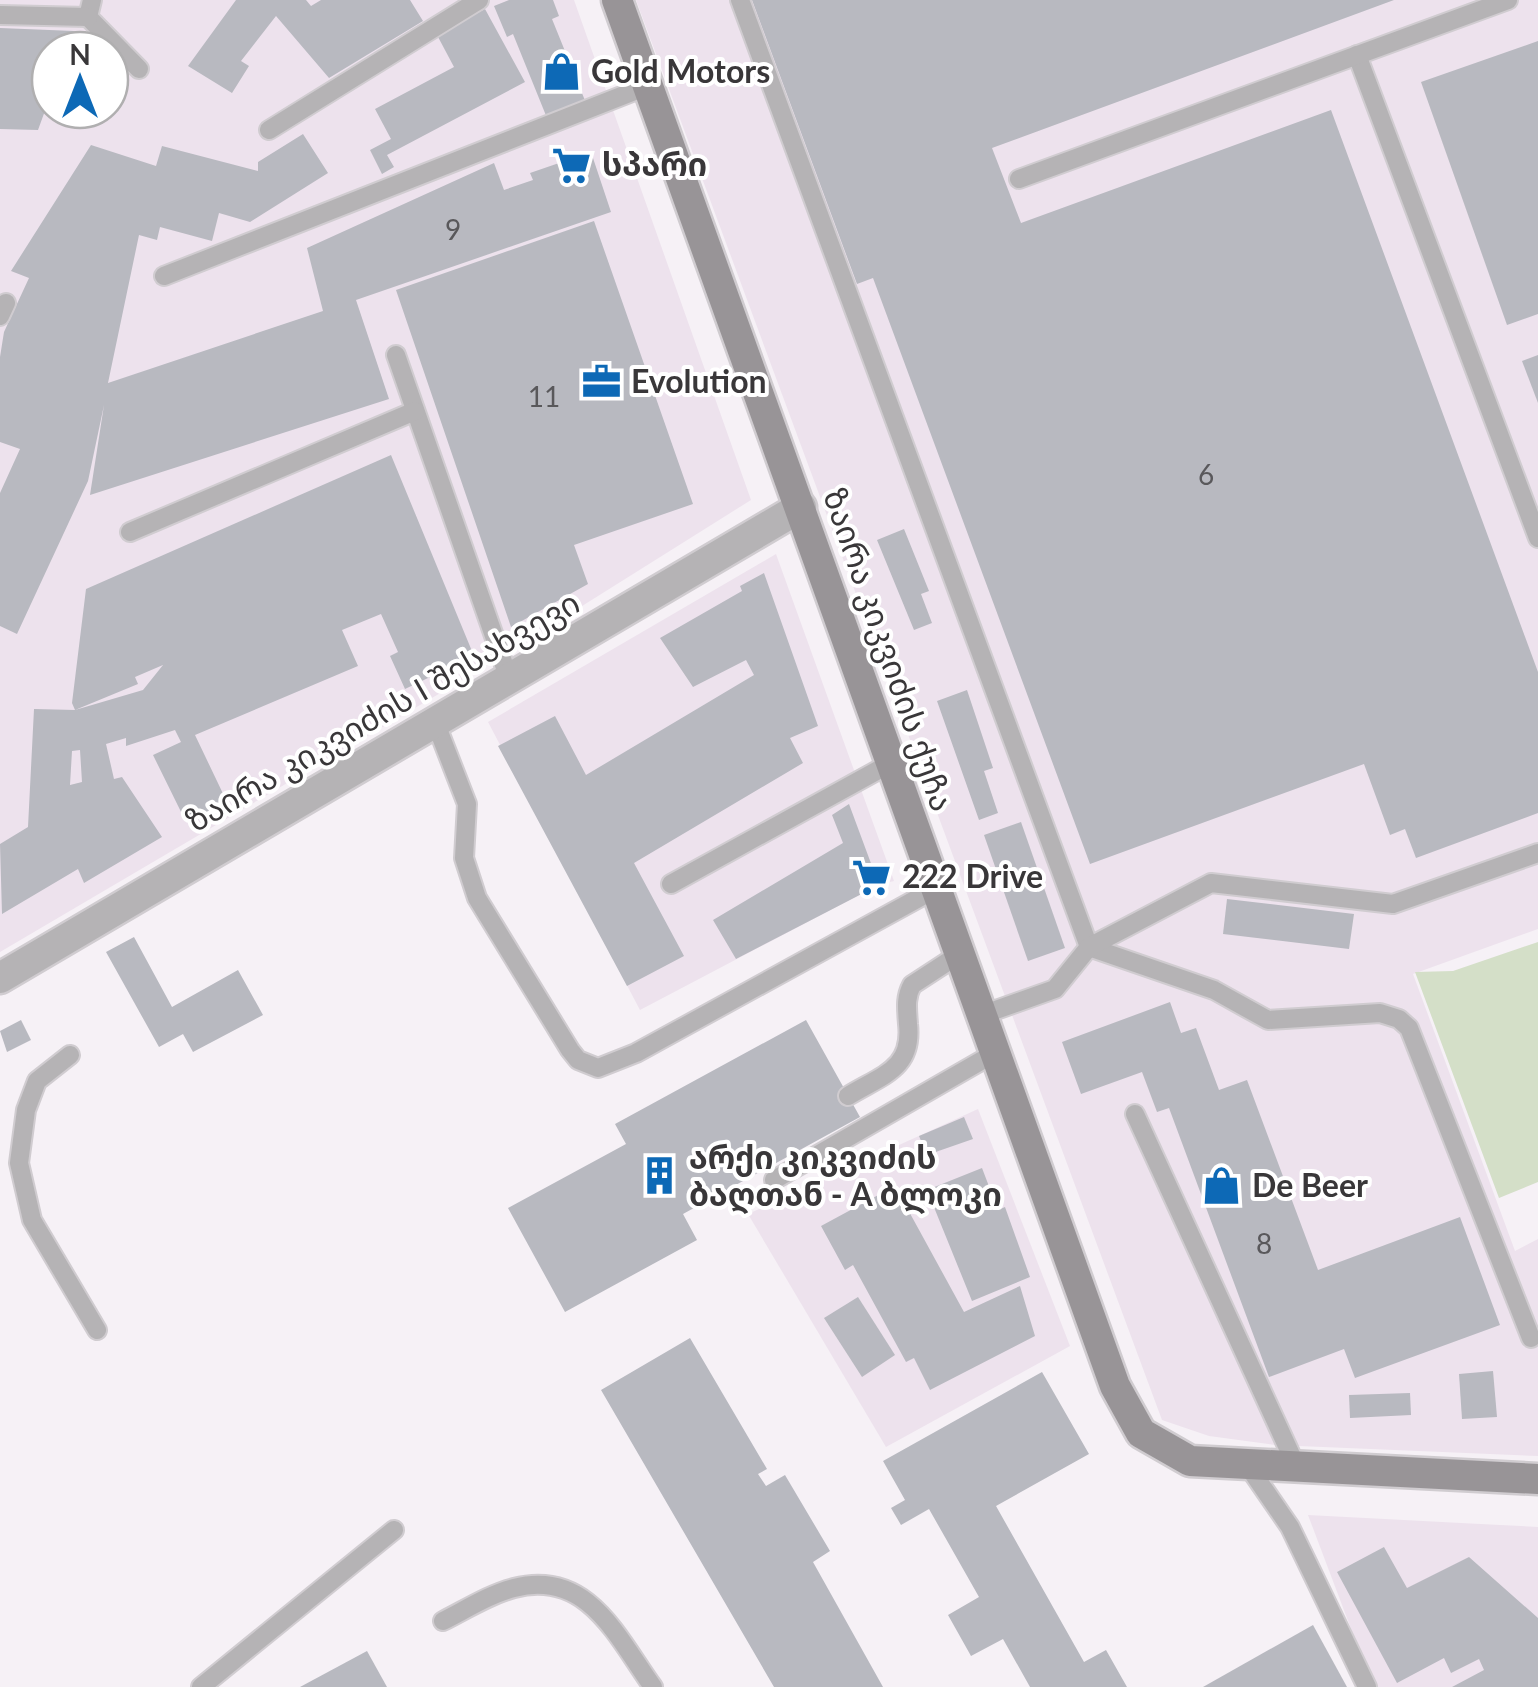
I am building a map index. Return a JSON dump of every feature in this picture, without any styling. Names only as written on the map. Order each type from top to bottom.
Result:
[{"type":"street","name":"ზაირა კიკვიძის ქუჩა","points":[[616,0],[1115,1386],[1141,1433],[1190,1461],[1248,1466]]},
{"type":"street","name":"ზაირა კიკვიძის I შესახვევი","points":[[2,973],[436,724],[801,507]]},
{"type":"street","points":[[1248,1466],[1538,1480]]},
{"type":"lane","points":[[268,130],[479,0]]},
{"type":"lane","points":[[740,0],[1088,947]]},
{"type":"lane","points":[[1019,178],[1508,0]]},
{"type":"lane","points":[[0,15],[90,9],[138,69]]},
{"type":"lane","points":[[1357,55],[1538,538]]},
{"type":"lane","points":[[164,276],[647,86]]},
{"type":"lane","points":[[396,354],[508,678]]},
{"type":"lane","points":[[130,532],[415,411]]},
{"type":"lane","points":[[436,724],[468,804],[464,858],[477,898],[570,1050],[598,1068],[636,1053],[935,889]]},
{"type":"lane","points":[[671,884],[889,764]]},
{"type":"lane","points":[[980,1016],[1054,990],[1088,947],[1211,883],[1393,904],[1538,853]]},
{"type":"lane","points":[[1088,947],[1214,990],[1268,1020],[1380,1013],[1399,1019],[1409,1028],[1531,1338]]},
{"type":"lane","points":[[848,1096],[903,1061],[909,1051],[906,1004],[912,985],[958,956]]},
{"type":"lane","points":[[774,1180],[993,1054]]},
{"type":"lane","points":[[70,1055],[37,1081],[26,1110],[19,1163],[32,1220],[97,1330]]},
{"type":"lane","points":[[1134,1114],[1298,1470]]},
{"type":"lane","points":[[1248,1466],[1290,1527],[1367,1687]]},
{"type":"lane","points":[[201,1687],[394,1530]]},
{"type":"lane","points":[[443,1621],[514,1588],[560,1587],[594,1604],[653,1687]]},
{"type":"shaded area","points":[[0,0],[574,0],[751,500],[488,665],[0,952]]},
{"type":"shaded area","points":[[636,0],[1538,0],[1538,929],[1413,974],[1515,1251],[1538,1239],[1538,1456],[1275,1445],[1209,1436],[1162,1420]]},
{"type":"shaded area","points":[[776,554],[894,881],[878,885],[640,1010],[488,722]]},
{"type":"shaded area","points":[[978,1109],[1070,1346],[886,1447],[748,1214]]},
{"type":"shaded area","points":[[1308,1515],[1538,1527],[1538,1687],[1373,1687]]},
{"type":"green space","points":[[1538,942],[1538,1182],[1499,1198],[1415,972],[1453,971]]},
{"type":"building","points":[[236,0],[306,0],[311,6],[321,0],[410,0],[423,21],[329,78],[276,16],[241,61],[249,66],[232,93],[188,66]]},
{"type":"building","points":[[509,0],[553,0],[559,16],[552,19],[586,103],[547,118],[513,34],[507,37],[494,6]]},
{"type":"building","points":[[752,0],[1394,0],[992,148],[1021,223],[1331,110],[1538,672],[1538,813],[1416,858],[1405,829],[1390,835],[1364,764],[1090,864],[873,278],[857,284]]},
{"type":"building","points":[[485,9],[525,82],[387,155],[394,167],[382,174],[370,150],[391,139],[375,109],[454,67],[437,35]]},
{"type":"building","points":[[0,28],[49,30],[30,30],[30,130],[0,129]]},
{"type":"building","points":[[1538,41],[1538,314],[1507,325],[1421,82]]},
{"type":"building","points":[[303,134],[328,173],[250,222],[219,213],[212,241],[160,227],[157,240],[139,235],[108,383],[323,311],[307,248],[494,163],[504,190],[533,180],[530,173],[591,152],[611,212],[356,300],[389,399],[90,495],[104,405],[88,481],[17,634],[0,626],[0,493],[20,449],[0,442],[0,357],[4,332],[29,278],[11,271],[91,145],[156,166],[162,146],[258,171],[258,162]]},
{"type":"building","points":[[594,221],[693,504],[574,545],[588,584],[511,627],[396,290]]},
{"type":"building","points":[[1538,355],[1538,403],[1522,361]]},
{"type":"building","points":[[391,455],[474,656],[405,689],[390,656],[398,652],[381,614],[342,630],[358,666],[195,735],[227,802],[186,822],[153,755],[181,742],[175,730],[126,746],[126,738],[106,744],[114,779],[122,777],[162,837],[84,883],[78,869],[2,914],[0,844],[28,827],[34,709],[75,710],[72,703],[86,589]],"holes":[[[163,665],[143,690],[75,710],[138,684],[135,677]],[[80,750],[82,782],[70,785],[72,751]]]},
{"type":"building","points":[[904,529],[929,591],[921,594],[932,623],[914,630],[877,540]]},
{"type":"building","points":[[764,573],[818,726],[790,738],[803,763],[634,863],[684,956],[627,986],[498,746],[555,716],[586,775],[754,675],[746,660],[693,687],[660,638],[742,591],[740,586]]},
{"type":"building","points":[[967,690],[993,768],[984,771],[998,813],[979,820],[937,701]]},
{"type":"building","points":[[849,804],[879,885],[736,959],[713,920],[843,843],[832,815]]},
{"type":"building","points":[[1021,822],[1065,948],[1028,961],[984,835]]},
{"type":"building","points":[[1227,899],[1354,914],[1349,949],[1223,934]]},
{"type":"building","points":[[134,937],[172,1007],[238,970],[263,1015],[193,1052],[183,1034],[159,1047],[106,952]]},
{"type":"building","points":[[1170,1002],[1181,1033],[1196,1028],[1219,1090],[1247,1080],[1318,1270],[1460,1217],[1500,1325],[1355,1378],[1344,1349],[1269,1377],[1169,1108],[1157,1112],[1142,1072],[1081,1094],[1062,1042]]},
{"type":"building","points":[[21,1020],[31,1040],[7,1052],[0,1031]]},
{"type":"building","name":"არქი კიკვიძის ბაღთან - A ბლოკი","points":[[806,1020],[860,1117],[683,1214],[697,1240],[565,1312],[508,1208],[626,1144],[615,1124]]},
{"type":"building","points":[[964,1117],[973,1139],[927,1155],[919,1136]]},
{"type":"building","points":[[982,1168],[998,1210],[1005,1207],[1030,1277],[972,1301],[927,1190]]},
{"type":"building","points":[[895,1186],[964,1312],[1020,1286],[1035,1336],[930,1390],[914,1358],[906,1362],[853,1265],[845,1270],[821,1226]]},
{"type":"building","points":[[858,1297],[895,1355],[862,1377],[824,1318]]},
{"type":"building","points":[[690,1338],[767,1469],[758,1474],[766,1486],[785,1475],[830,1551],[813,1562],[883,1687],[774,1687],[601,1390]]},
{"type":"building","points":[[1493,1371],[1497,1417],[1462,1419],[1459,1374]]},
{"type":"building","points":[[1042,1372],[1089,1454],[996,1506],[1084,1662],[1106,1650],[1127,1687],[1030,1687],[1003,1639],[971,1656],[948,1615],[979,1597],[929,1509],[901,1525],[891,1508],[905,1500],[883,1461]]},
{"type":"building","points":[[1410,1393],[1411,1415],[1350,1418],[1349,1395]]},
{"type":"building","points":[[1384,1547],[1407,1588],[1469,1557],[1538,1618],[1538,1687],[1452,1687],[1484,1670],[1479,1659],[1451,1673],[1444,1658],[1397,1683],[1337,1572]]},
{"type":"building","points":[[1313,1625],[1347,1687],[1203,1687]]},
{"type":"building","points":[[367,1651],[387,1687],[300,1687]]},
{"type":"place","name":"Gold Motors","points":[[561,72]]},
{"type":"place","name":"სპარი","points":[[572,165]]},
{"type":"place","name":"Evolution","points":[[601,382]]},
{"type":"place","name":"222 Drive","points":[[872,877]]},
{"type":"place","name":"არქი კიკვიძის ბაღთან - A ბლოკი","points":[[659,1176]]},
{"type":"place","name":"De Beer","points":[[1222,1186]]}]
